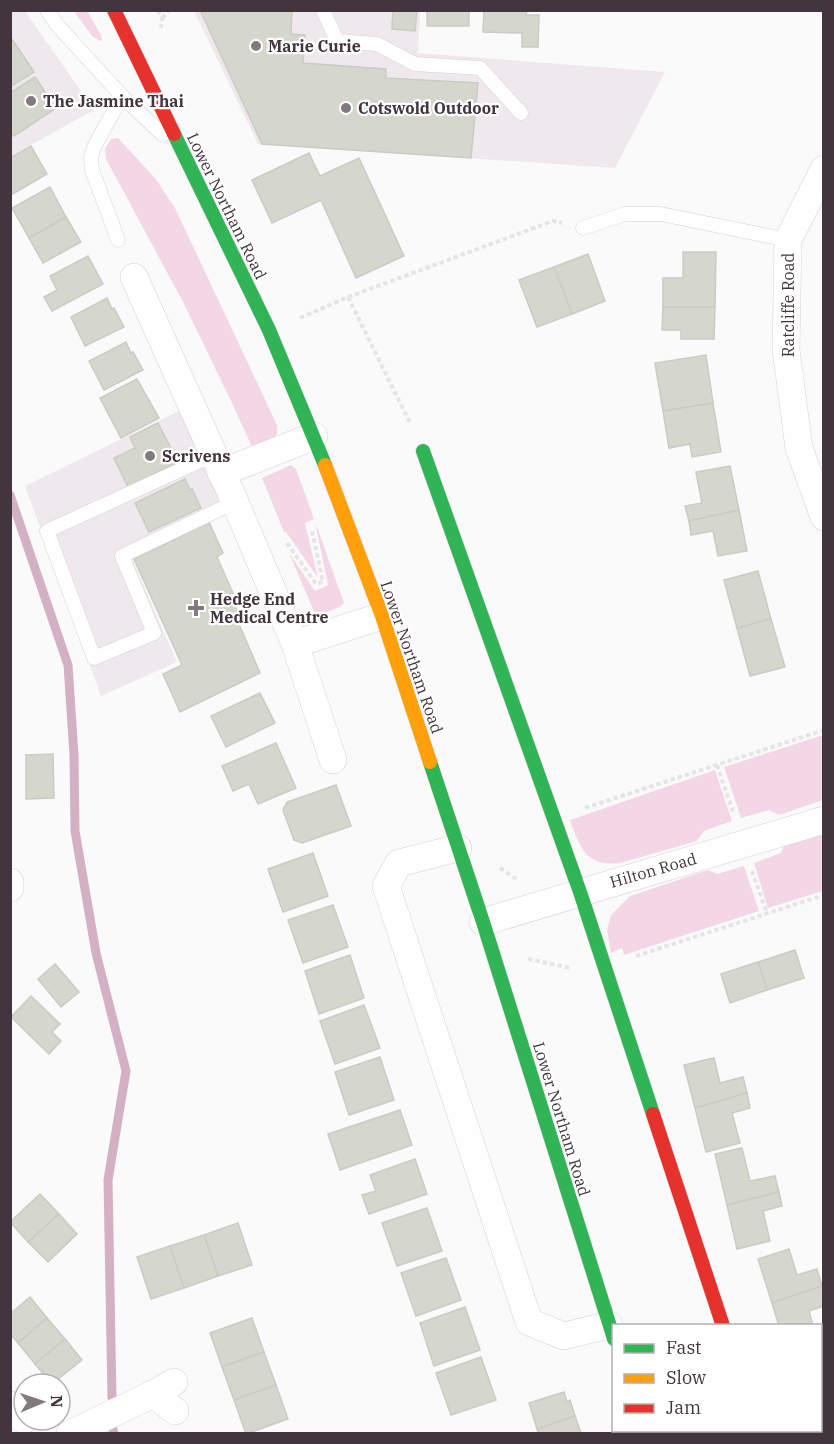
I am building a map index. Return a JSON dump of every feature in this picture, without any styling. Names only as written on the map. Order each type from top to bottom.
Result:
[{"type":"main road","name":"Lower Northam Road","points":[[114,10],[269,330],[314,436],[382,616],[483,922],[611,1332]]},
{"type":"main road","points":[[423,451],[555,818],[722,1324]]},
{"type":"street","name":"Ratcliffe Road","points":[[824,169],[788,240],[786,350],[799,448],[824,517]]},
{"type":"street","points":[[134,277],[235,502],[295,644],[333,760]]},
{"type":"street","points":[[217,464],[314,436]]},
{"type":"street","points":[[295,644],[382,616]]},
{"type":"street","name":"Hilton Road","points":[[483,922],[824,820]]},
{"type":"street","points":[[458,848],[399,863],[386,886],[529,1322],[564,1336],[611,1332]]},
{"type":"street","points":[[10,882],[10,888]]},
{"type":"street","points":[[70,1434],[164,1388],[175,1411]]},
{"type":"lane","points":[[47,10],[57,25],[122,96],[184,155]]},
{"type":"lane","points":[[323,10],[337,41],[377,44],[415,64],[480,68],[521,113]]},
{"type":"lane","points":[[118,240],[92,170],[91,158],[94,147],[122,96]]},
{"type":"lane","points":[[583,228],[625,214],[661,214],[788,240]]},
{"type":"lane","points":[[217,464],[47,531],[94,658],[154,633],[122,556],[235,502]]},
{"type":"path","points":[[162,18],[170,10]]},
{"type":"path","points":[[269,330],[348,297],[553,221],[583,228]]},
{"type":"path","points":[[348,297],[423,451]]},
{"type":"path","points":[[256,551],[284,539],[316,584],[323,582],[311,524]]},
{"type":"path","points":[[555,818],[824,730]]},
{"type":"path","points":[[527,959],[586,971],[824,895]]},
{"type":"shaded area","points":[[11,11],[25,11],[94,110],[11,156]]},
{"type":"shaded area","points":[[74,11],[87,11],[102,40],[92,36]]},
{"type":"shaded area","points":[[194,11],[420,11],[418,53],[665,72],[615,168],[258,144]]},
{"type":"shaded area","points":[[118,138],[155,178],[175,208],[277,425],[277,434],[273,439],[253,449],[183,302],[106,159],[105,149],[111,139]]},
{"type":"shaded area","points":[[189,406],[233,501],[128,550],[177,662],[101,696],[25,486]]},
{"type":"shaded area","points":[[291,465],[296,469],[314,519],[305,523],[318,578],[284,532],[262,478]]},
{"type":"shaded area","points":[[316,527],[344,603],[340,607],[316,616],[289,553],[315,591],[328,585]]},
{"type":"shaded area","points":[[823,735],[823,800],[779,815],[769,810],[741,818],[724,767]]},
{"type":"shaded area","points":[[715,770],[732,821],[704,831],[697,841],[620,863],[599,862],[586,854],[581,847],[570,820]]},
{"type":"shaded area","points":[[823,831],[823,891],[768,908],[754,863],[781,853],[785,843]]},
{"type":"shaded area","points":[[744,866],[759,911],[624,955],[622,948],[611,953],[607,930],[611,915],[630,896],[708,870],[717,874]]},
{"type":"building","points":[[200,10],[292,10],[291,34],[305,35],[303,63],[386,69],[386,78],[478,83],[471,158],[262,144]]},
{"type":"building","points":[[393,10],[417,10],[415,31],[392,29]]},
{"type":"building","points":[[427,10],[469,10],[469,26],[427,26]]},
{"type":"building","points":[[484,10],[527,10],[526,15],[539,15],[538,47],[522,47],[522,33],[483,32]]},
{"type":"building","points":[[10,36],[34,72],[10,87]]},
{"type":"building","name":"The Jasmine Thai","points":[[35,77],[56,108],[14,136],[10,131],[10,93]]},
{"type":"building","points":[[31,146],[47,174],[11,195],[10,158]]},
{"type":"building","points":[[309,153],[320,176],[359,158],[404,256],[356,278],[321,200],[272,223],[252,180]]},
{"type":"building","points":[[50,187],[66,217],[29,238],[12,208]]},
{"type":"building","points":[[66,217],[81,242],[43,263],[29,238]]},
{"type":"building","points":[[683,252],[716,252],[715,307],[663,307],[663,278],[683,278]]},
{"type":"building","points":[[588,254],[605,301],[572,314],[554,267]]},
{"type":"building","points":[[88,256],[103,284],[52,311],[44,297],[57,290],[50,276]]},
{"type":"building","points":[[554,267],[572,314],[537,327],[519,280]]},
{"type":"building","points":[[107,298],[124,327],[85,346],[71,317]]},
{"type":"building","points":[[663,307],[715,307],[714,339],[681,339],[681,330],[662,330]]},
{"type":"building","points":[[126,342],[143,370],[104,390],[89,361]]},
{"type":"building","points":[[706,355],[713,403],[663,411],[655,363]]},
{"type":"building","points":[[137,379],[159,418],[121,438],[100,398]]},
{"type":"building","points":[[713,403],[721,452],[692,457],[690,444],[669,448],[663,411]]},
{"type":"building","points":[[158,423],[178,462],[128,487],[114,458],[135,448],[130,437]]},
{"type":"building","points":[[730,466],[739,510],[689,521],[685,506],[702,503],[696,472]]},
{"type":"building","points":[[185,479],[201,508],[149,532],[135,503]]},
{"type":"building","points":[[739,510],[747,551],[718,556],[713,531],[691,535],[689,521]]},
{"type":"building","name":"Hedge End Medical Centre","points":[[209,522],[223,553],[217,557],[233,593],[230,594],[242,622],[239,624],[260,673],[180,712],[163,674],[182,665],[134,559]]},
{"type":"building","points":[[758,571],[771,619],[737,628],[724,580]]},
{"type":"building","points":[[771,619],[785,667],[750,676],[737,628]]},
{"type":"building","points":[[260,693],[275,723],[226,747],[211,716]]},
{"type":"building","points":[[276,743],[296,788],[258,804],[249,784],[233,791],[222,766]]},
{"type":"building","points":[[53,754],[54,798],[26,799],[26,755]]},
{"type":"building","points":[[336,785],[351,826],[302,843],[294,840],[283,810],[287,802]]},
{"type":"building","points":[[313,853],[328,896],[283,912],[268,869]]},
{"type":"building","points":[[333,905],[348,947],[303,963],[288,920]]},
{"type":"building","points":[[795,950],[804,978],[767,990],[758,962]]},
{"type":"building","points":[[350,955],[364,998],[319,1014],[305,971]]},
{"type":"building","points":[[758,962],[767,990],[730,1003],[721,974]]},
{"type":"building","points":[[55,964],[79,992],[61,1007],[38,979]]},
{"type":"building","points":[[31,996],[60,1024],[52,1032],[61,1041],[49,1054],[11,1017]]},
{"type":"building","points":[[364,1005],[380,1048],[335,1064],[320,1021]]},
{"type":"building","points":[[380,1057],[394,1100],[349,1115],[335,1072]]},
{"type":"building","points":[[714,1058],[720,1083],[743,1077],[747,1093],[695,1108],[684,1065]]},
{"type":"building","points":[[747,1093],[750,1108],[732,1113],[740,1143],[706,1152],[695,1108]]},
{"type":"building","points":[[400,1110],[412,1145],[340,1170],[328,1134]]},
{"type":"building","points":[[742,1148],[750,1181],[775,1176],[779,1192],[727,1205],[715,1154]]},
{"type":"building","points":[[415,1159],[427,1194],[369,1214],[362,1195],[376,1191],[370,1175]]},
{"type":"building","points":[[779,1192],[782,1206],[763,1211],[770,1241],[737,1249],[727,1205]]},
{"type":"building","points":[[40,1194],[59,1214],[28,1242],[10,1222]]},
{"type":"building","points":[[427,1208],[442,1251],[397,1266],[382,1223]]},
{"type":"building","points":[[59,1214],[77,1234],[48,1262],[28,1242]]},
{"type":"building","points":[[238,1223],[252,1265],[218,1276],[204,1235]]},
{"type":"building","points":[[204,1235],[218,1276],[184,1288],[170,1246]]},
{"type":"building","points":[[170,1246],[184,1288],[151,1299],[137,1257]]},
{"type":"building","points":[[789,1249],[797,1275],[817,1269],[822,1286],[772,1303],[758,1259]]},
{"type":"building","points":[[446,1258],[461,1300],[416,1316],[401,1273]]},
{"type":"building","points":[[822,1286],[824,1291],[824,1306],[809,1311],[812,1324],[778,1324],[772,1303]]},
{"type":"building","points":[[30,1297],[47,1318],[18,1343],[10,1334],[10,1314]]},
{"type":"building","points":[[465,1307],[480,1350],[434,1366],[420,1323]]},
{"type":"building","points":[[47,1318],[65,1339],[35,1364],[18,1343]]},
{"type":"building","points":[[252,1318],[264,1352],[222,1367],[210,1333]]},
{"type":"building","points":[[65,1339],[82,1360],[67,1372],[42,1372],[35,1364]]},
{"type":"building","points":[[264,1352],[276,1385],[234,1400],[222,1367]]},
{"type":"building","points":[[822,1354],[824,1361],[824,1391],[822,1392]]},
{"type":"building","points":[[481,1357],[496,1400],[451,1415],[436,1373]]},
{"type":"building","points":[[276,1385],[288,1419],[246,1434],[234,1400]]},
{"type":"building","points":[[824,1391],[824,1434],[810,1434],[810,1432],[822,1432],[822,1392]]},
{"type":"building","points":[[564,1392],[567,1402],[570,1400],[575,1416],[537,1429],[529,1403]]},
{"type":"building","points":[[575,1416],[581,1433],[539,1434],[537,1429]]},
{"type":"waterway","points":[[10,495],[68,665],[74,755],[75,831],[96,953],[126,1071],[108,1180],[112,1398]]},
{"type":"waterway","points":[[113,1429],[114,1434]]},
{"type":"traffic: fast","points":[[174,134],[269,330],[325,465]]},
{"type":"traffic: fast","points":[[423,451],[580,892],[653,1114]]},
{"type":"traffic: fast","points":[[430,762],[483,922],[612,1333]]},
{"type":"traffic: slow","points":[[325,465],[382,616],[430,762]]},
{"type":"traffic: jam","points":[[114,10],[174,134]]},
{"type":"traffic: jam","points":[[653,1114],[722,1324]]},
{"type":"place","name":"Marie Curie","points":[[256,46]]},
{"type":"place","name":"The Jasmine Thai","points":[[31,101]]},
{"type":"place","name":"Cotswold Outdoor","points":[[346,108]]},
{"type":"place","name":"Scrivens","points":[[150,456]]},
{"type":"place","name":"Hedge End Medical Centre","points":[[196,608]]}]
